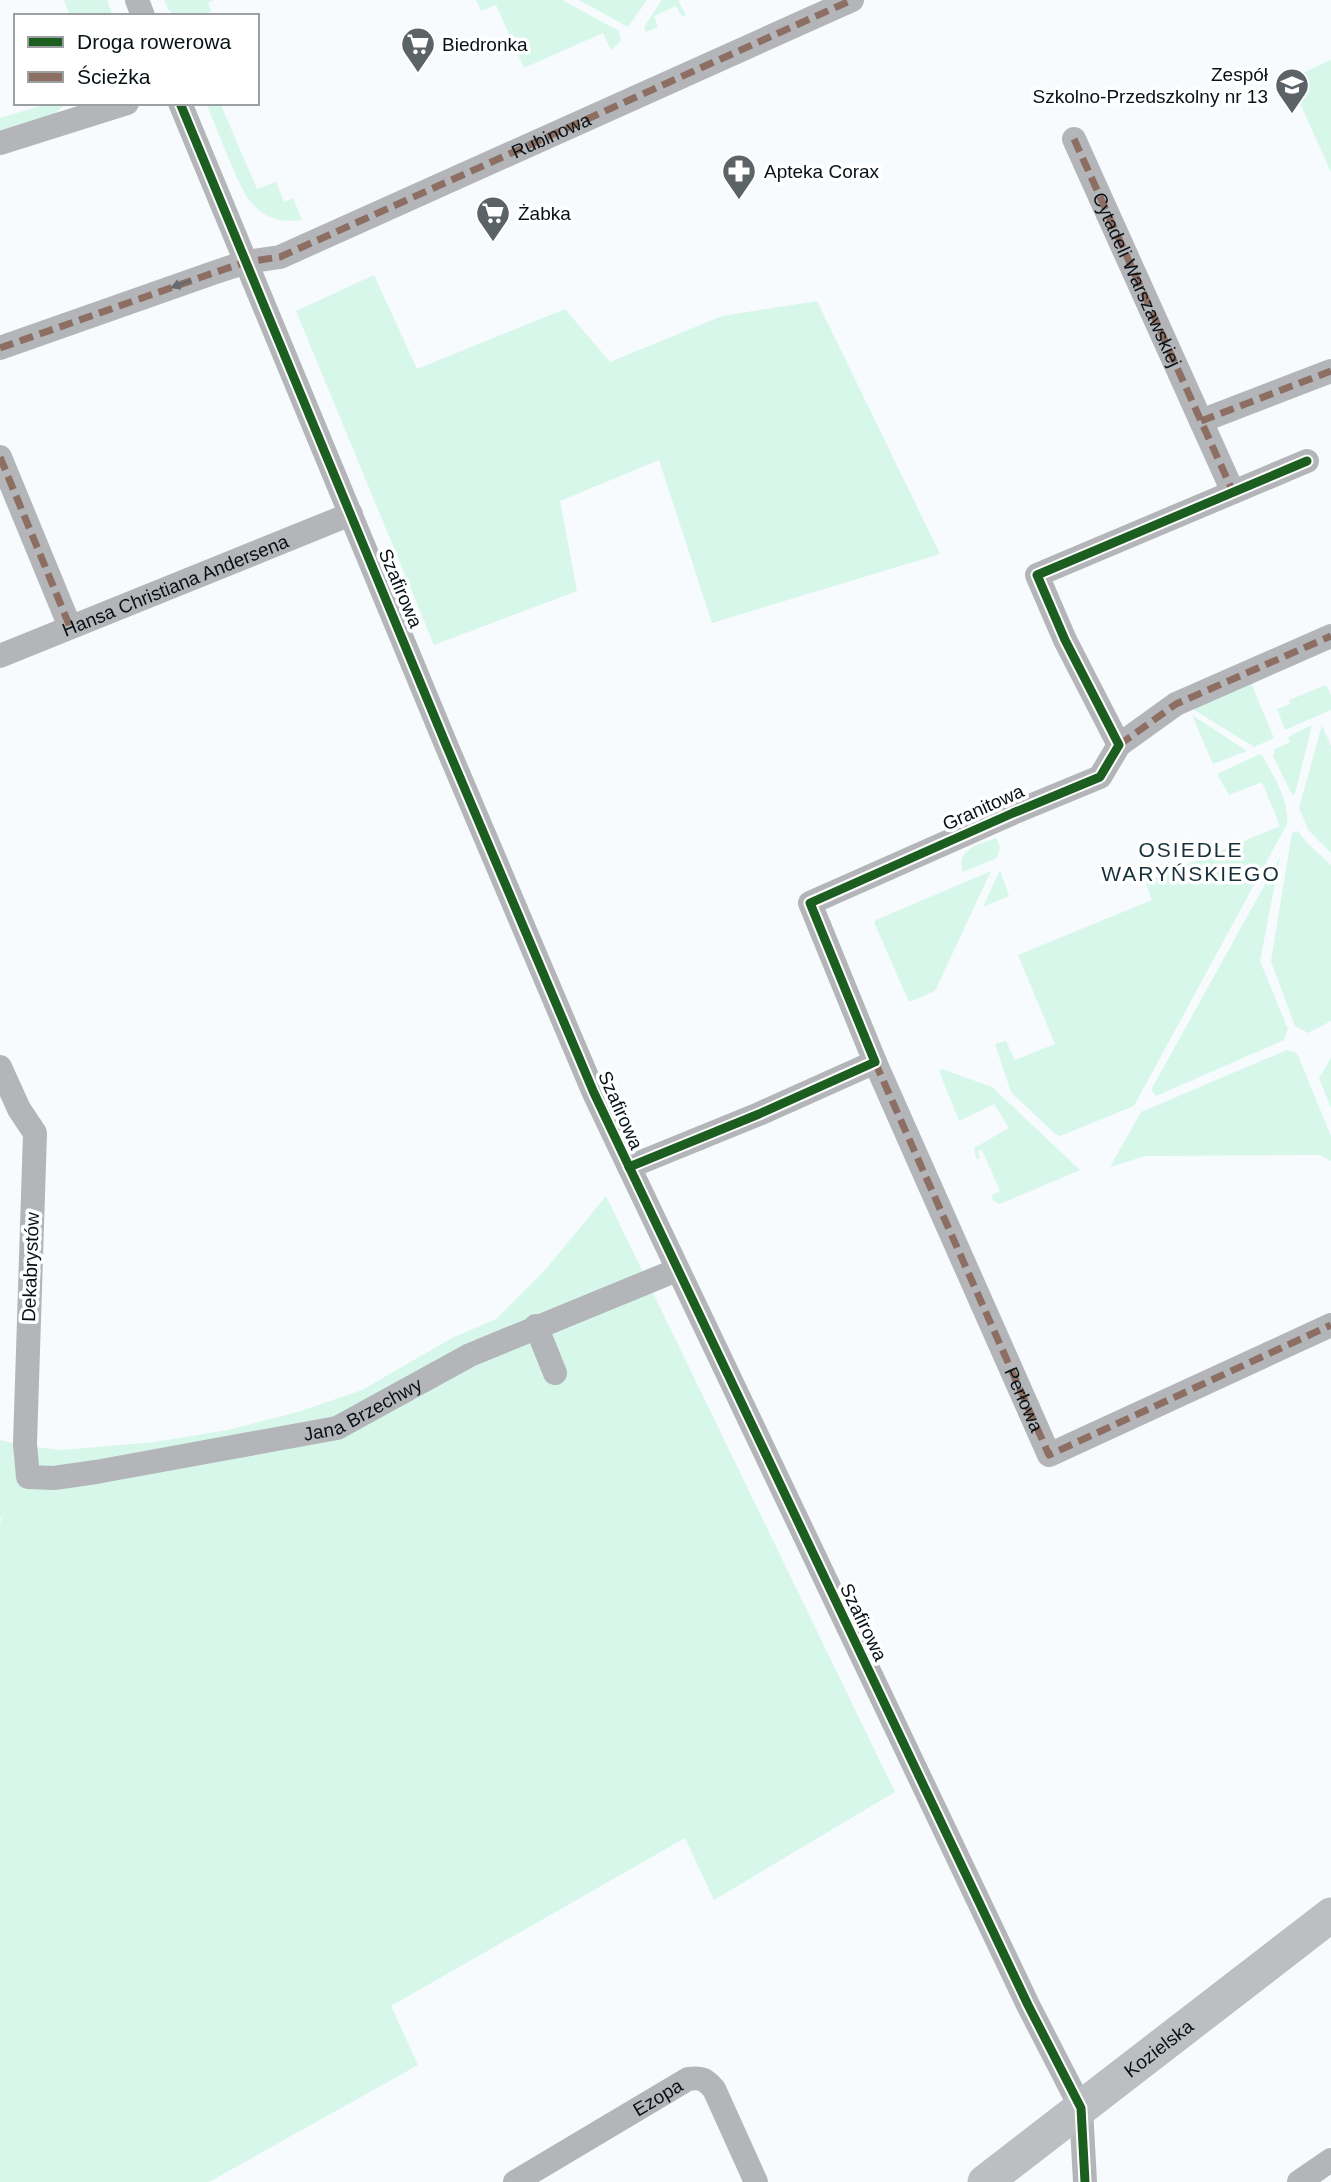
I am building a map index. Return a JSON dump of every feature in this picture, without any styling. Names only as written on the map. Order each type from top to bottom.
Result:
[{"type":"street","name":"Rubinowa","points":[[0,348],[246,262],[280,257],[852,0]]},
{"type":"street","points":[[0,143],[121,105]]},
{"type":"street","name":"Szafirowa","points":[[181,105],[572,1042],[677,1270],[1028,2005],[1081,2108]]},
{"type":"street","name":"Cytadeli Warszawskiej","points":[[1074,139],[1233,492]]},
{"type":"street","points":[[1201,421],[1331,371]]},
{"type":"street","points":[[0,457],[69,627]]},
{"type":"street","points":[[1119,745],[1065,640],[1037,575],[1307,461]]},
{"type":"street","name":"Hansa Christiana Andersena","points":[[0,656],[351,514]]},
{"type":"street","name":"Granitowa","points":[[876,1062],[810,904],[1100,777],[1119,745],[1176,704],[1331,636]]},
{"type":"street","points":[[629,1167],[876,1062]]},
{"type":"street","name":"Perłowa","points":[[876,1062],[1049,1455],[1331,1325]]},
{"type":"street","name":"Dekabrystów","points":[[0,1067],[19,1109],[35,1133],[25,1431],[28,1476]]},
{"type":"street","name":"Jana Brzechwy","points":[[28,1476],[54,1478],[96,1472],[337,1428],[470,1355],[677,1270]]},
{"type":"street","points":[[536,1326],[555,1373]]},
{"type":"street","name":"Kozielska","points":[[985,2182],[1331,1915]]},
{"type":"street","name":"Ezopa","points":[[514,2182],[688,2080],[700,2077],[714,2089],[756,2182]]},
{"type":"street","points":[[1081,2108],[1084,2182]]},
{"type":"street","points":[[1299,2182],[1331,2160]]},
{"type":"green space","points":[[64,0],[107,0],[112,14],[69,14]]},
{"type":"green space","points":[[164,0],[214,0],[208,3],[211,11],[205,14],[173,14]]},
{"type":"green space","points":[[476,0],[562,0],[619,31],[621,41],[611,50],[603,33],[524,68],[496,5],[481,11]]},
{"type":"green space","points":[[579,0],[647,0],[628,27]]},
{"type":"green space","points":[[662,0],[678,0],[686,15],[682,17],[676,6],[654,16],[658,27],[646,32],[644,27]]},
{"type":"green space","points":[[1331,60],[1331,172],[1289,79]]},
{"type":"green space","points":[[44,105],[65,105],[54,114],[0,130],[0,118]]},
{"type":"green space","points":[[207,105],[221,105],[257,189],[276,182],[284,202],[293,198],[302,220],[286,221],[262,213],[240,185]]},
{"type":"green space","points":[[374,275],[417,369],[565,309],[610,362],[722,316],[817,301],[940,554],[712,623],[659,460],[560,501],[577,591],[434,645],[296,311]]},
{"type":"green space","points":[[1251,683],[1274,738],[1254,747],[1191,708]]},
{"type":"green space","points":[[1326,685],[1331,695],[1331,710],[1285,730],[1277,709],[1290,704],[1289,700]]},
{"type":"green space","points":[[1192,715],[1247,751],[1213,764]]},
{"type":"green space","points":[[1312,725],[1295,794],[1292,795],[1273,756],[1275,749],[1290,742],[1288,737]]},
{"type":"green space","points":[[1322,725],[1331,746],[1331,853],[1309,831],[1299,808]]},
{"type":"green space","points":[[1260,754],[1280,790],[1286,807],[1287,824],[1134,1106],[1060,1136],[1055,1134],[1011,1092],[995,1044],[1006,1041],[1015,1060],[1055,1044],[1018,955],[1152,900],[1145,882],[1280,826],[1262,782],[1229,795],[1217,774]]},
{"type":"green space","points":[[1298,831],[1331,865],[1331,1021],[1308,1033],[1295,1026],[1271,961],[1292,833]]},
{"type":"green space","points":[[996,838],[1000,847],[997,858],[963,872],[961,864],[965,853]]},
{"type":"green space","points":[[1280,857],[1260,961],[1288,1029],[1284,1040],[1156,1096],[1151,1090]]},
{"type":"green space","points":[[1000,870],[1009,896],[983,907]]},
{"type":"green space","points":[[991,871],[935,991],[909,1002],[874,922]]},
{"type":"green space","points":[[1287,1050],[1297,1053],[1331,1136],[1331,1161],[1320,1155],[1145,1156],[1110,1167],[1141,1112]]},
{"type":"green space","points":[[1331,1058],[1331,1108],[1319,1078]]},
{"type":"green space","points":[[942,1069],[992,1087],[1080,1170],[1000,1204],[993,1201],[992,1195],[1000,1191],[982,1150],[978,1151],[980,1158],[976,1159],[974,1148],[1009,1128],[994,1104],[959,1121],[939,1071]]},
{"type":"green space","points":[[606,1196],[895,1792],[714,1900],[685,1838],[391,2006],[418,2065],[209,2182],[0,2182],[0,1523],[5,1511],[0,1520],[0,1440],[62,1450],[154,1442],[228,1430],[298,1412],[362,1390],[452,1338],[496,1319],[546,1269]]},
{"type":"marked path","points":[[0,348],[246,262],[280,257],[852,0]]},
{"type":"marked path","points":[[1074,139],[1233,492]]},
{"type":"marked path","points":[[1201,421],[1331,371]]},
{"type":"marked path","points":[[0,457],[70,627]]},
{"type":"marked path","points":[[1119,745],[1176,704],[1331,636]]},
{"type":"marked path","points":[[875,1062],[1049,1455],[1331,1325]]},
{"type":"cycle path","points":[[181,105],[447,747],[594,1093],[1028,2005],[1081,2108],[1085,2182]]},
{"type":"cycle path","points":[[629,1167],[759,1114],[875,1062],[810,903],[1100,777],[1119,745],[1065,640],[1037,575],[1307,461]]},
{"type":"place","name":"Biedronka","points":[[418,74]]},
{"type":"place","name":"Zespół Szkolno-Przedszkolny nr 13","points":[[1292,115]]},
{"type":"place","name":"Apteka Corax","points":[[739,201]]},
{"type":"place","name":"Żabka","points":[[493,243]]},
{"type":"district","name":"OSIEDLE WARYŃSKIEGO","points":[[1191,862]]}]
